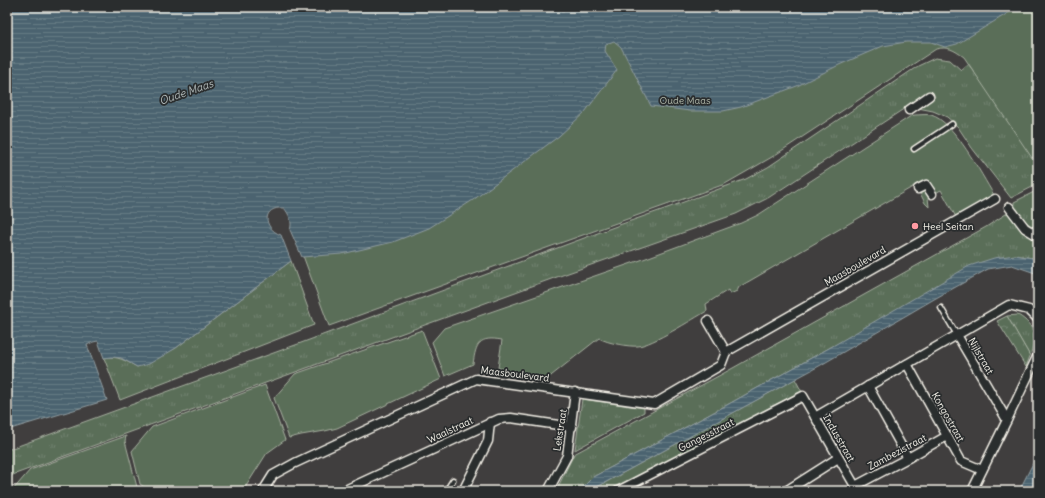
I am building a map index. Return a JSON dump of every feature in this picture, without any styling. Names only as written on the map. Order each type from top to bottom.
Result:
[{"type":"street","points":[[909,110],[929,96]]},
{"type":"street","points":[[918,189],[926,185],[932,194]]},
{"type":"street","name":"Maasboulevard","points":[[264,491],[273,475],[290,466],[476,379],[654,404],[721,365],[726,352],[995,198]]},
{"type":"street","points":[[1009,207],[1025,228],[1038,236]]},
{"type":"street","points":[[957,334],[1009,305],[1029,310],[1038,319]]},
{"type":"street","points":[[708,321],[726,352]]},
{"type":"street","name":"Nijlstraat","points":[[814,417],[957,334],[1007,420]]},
{"type":"street","points":[[972,491],[1038,355]]},
{"type":"street","name":"Kongostraat","points":[[906,364],[962,461],[982,470]]},
{"type":"street","points":[[868,386],[908,458]]},
{"type":"street","name":"Lekstraat","points":[[548,491],[567,456],[572,427],[575,392]]},
{"type":"street","name":"Indusstraat","points":[[803,396],[856,488]]},
{"type":"street","name":"Gangesstraat","points":[[618,491],[803,396]]},
{"type":"street","name":"Waalstraat","points":[[343,491],[499,419],[511,418],[572,427]]},
{"type":"street","points":[[463,491],[488,441],[490,422]]},
{"type":"street","name":"Zambezistraat","points":[[856,488],[947,436]]},
{"type":"street","points":[[786,491],[838,458]]},
{"type":"lane","points":[[914,149],[952,124]]},
{"type":"lane","points":[[941,308],[957,334]]},
{"type":"lane","points":[[446,491],[453,480]]},
{"type":"green space","name":"Oude Maas","points":[[664,7],[1038,7],[1038,154],[1032,158],[964,57],[951,49],[936,49],[772,157],[725,184],[329,326],[292,226],[294,221]]},
{"type":"green space","points":[[935,58],[950,60],[961,70],[968,64],[1038,152],[1038,184],[1011,198],[972,148],[958,127],[947,117],[933,111],[918,108],[935,97],[931,91],[768,198],[736,214],[554,278],[7,477],[7,450],[746,179],[768,167],[918,66]]},
{"type":"green space","points":[[931,115],[940,119],[949,127],[966,149],[994,195],[956,217],[941,190],[928,197],[929,207],[925,203],[916,185],[739,287],[737,291],[730,294],[728,290],[706,304],[707,311],[662,337],[638,346],[612,343],[599,338],[547,379],[502,373],[505,369],[498,368],[502,340],[494,339],[484,340],[477,346],[473,364],[445,376],[432,342],[444,328],[638,261],[741,223],[758,215],[911,116]]},
{"type":"green space","points":[[1038,190],[1038,230],[1026,222],[1014,206],[1014,202]]},
{"type":"green space","points":[[1009,212],[1026,234],[1038,241],[1038,259],[1015,255],[831,347],[593,477],[579,491],[556,491],[574,454],[724,373],[986,227]]},
{"type":"green space","points":[[291,261],[314,325],[120,400],[104,358],[117,358],[137,367],[176,348]]},
{"type":"green space","points":[[1018,315],[1028,323],[1033,332],[1034,338],[1030,356],[1007,316]]},
{"type":"green space","points":[[1007,316],[1030,356],[1026,367],[997,321]]},
{"type":"green space","points":[[422,330],[441,379],[337,428],[289,438],[274,398],[295,374]]},
{"type":"green space","points":[[795,379],[802,392],[609,491],[592,491],[597,487]]},
{"type":"green space","points":[[265,385],[285,440],[267,453],[243,491],[150,491],[140,484],[132,451],[152,427]]},
{"type":"green space","points":[[582,399],[644,408],[644,412],[575,450]]},
{"type":"green space","points":[[126,436],[125,441],[137,487],[134,491],[12,491],[30,470]]},
{"type":"water","points":[[7,7],[1018,7],[957,44],[945,47],[931,42],[906,42],[883,46],[839,65],[797,86],[741,107],[723,111],[690,111],[651,106],[621,47],[614,41],[606,44],[605,51],[617,70],[585,112],[559,136],[473,200],[429,228],[393,242],[342,254],[302,257],[290,230],[290,218],[284,208],[272,210],[268,214],[268,223],[270,228],[281,235],[291,261],[176,348],[149,364],[137,367],[121,358],[104,358],[98,341],[87,345],[107,400],[7,430]]},
{"type":"water","points":[[1015,255],[1038,259],[1038,274],[1012,265],[988,269],[821,365],[592,491],[579,491],[593,477],[831,347],[969,266],[994,258]]},
{"type":"water","points":[[1038,453],[1038,482],[1033,491],[1019,491]]},
{"type":"place","name":"Heel Seitan","points":[[915,226]]}]
